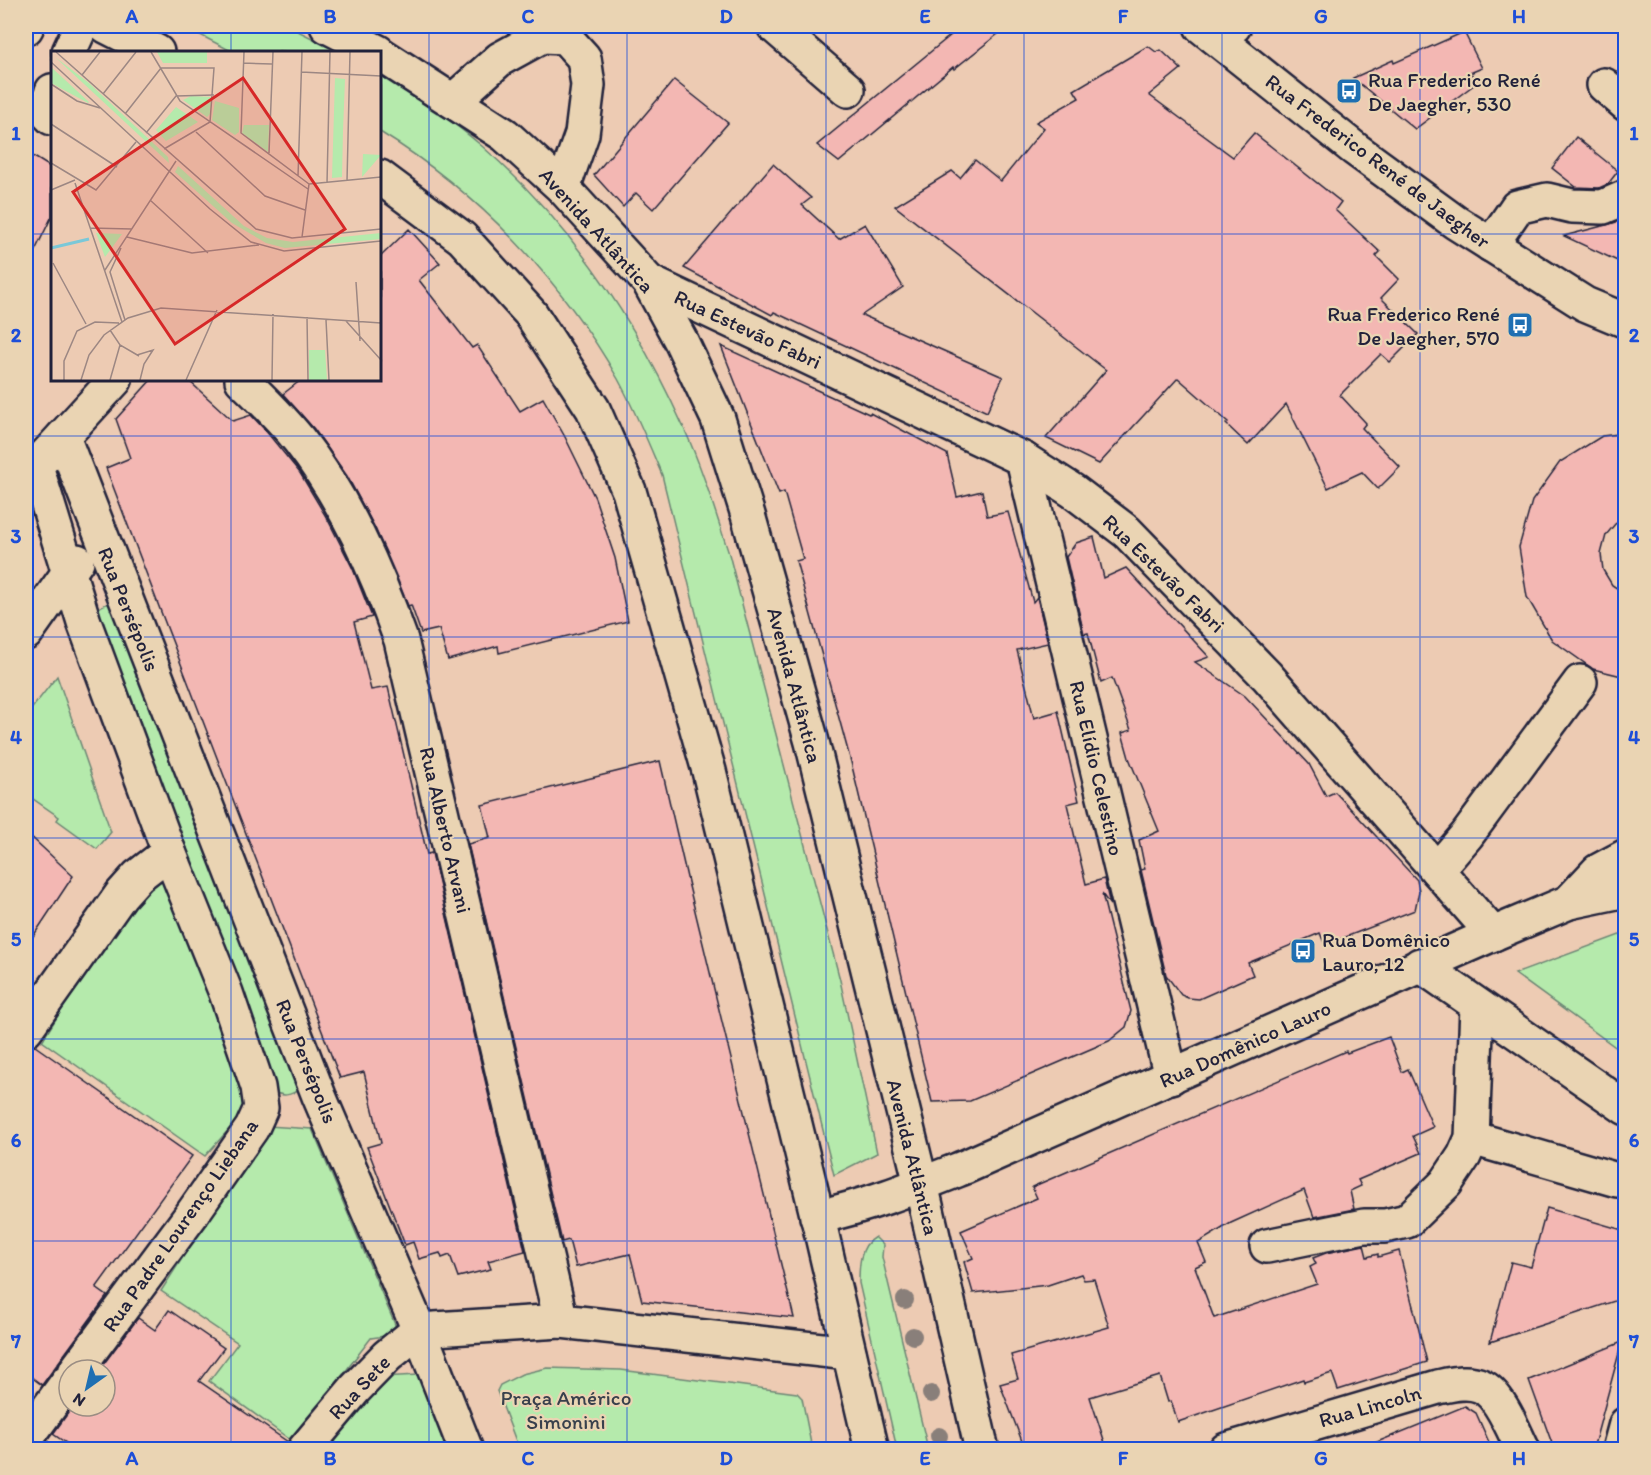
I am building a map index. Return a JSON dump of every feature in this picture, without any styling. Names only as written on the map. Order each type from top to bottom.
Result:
[{"type":"street","points":[[69,51],[81,26]]},
{"type":"street","points":[[106,26],[155,51]]},
{"type":"street","name":"Avenida Atlântica","points":[[327,26],[375,51]]},
{"type":"street","points":[[774,26],[848,90]]},
{"type":"street","name":"Rua Frederico René de Jaegher","points":[[1217,29],[1355,149],[1455,222],[1585,304],[1626,321]]},
{"type":"street","points":[[453,101],[500,58],[542,36],[568,32],[585,58],[588,85],[582,134],[563,188]]},
{"type":"street","name":"Avenida Atlântica","points":[[381,54],[505,135],[563,188],[649,282],[681,341],[718,419],[748,515],[812,742],[921,1184],[982,1449]]},
{"type":"street","points":[[51,94],[46,112],[51,117]]},
{"type":"street","points":[[381,178],[462,238],[531,314],[593,409],[629,491],[709,771],[872,1449]]},
{"type":"street","points":[[1491,245],[1517,207],[1547,200],[1572,206],[1603,207],[1626,196]]},
{"type":"street","name":"Rua Estevão Fabri","points":[[649,282],[1023,459],[1073,491],[1127,532],[1266,675],[1492,934]]},
{"type":"street","points":[[63,436],[114,381]]},
{"type":"street","name":"Rua Alberto Arvani","points":[[243,381],[299,441],[325,478],[359,538],[382,586],[397,629],[426,743],[561,1321]]},
{"type":"street","name":"Rua Persépolis","points":[[261,1108],[258,1087],[225,993],[169,852],[84,622],[31,463],[63,436],[319,1096],[419,1330],[466,1449]]},
{"type":"street","name":"Rua Elídio Celestino","points":[[1023,459],[1171,1077]]},
{"type":"street","points":[[26,633],[98,530]]},
{"type":"street","points":[[1437,870],[1467,835],[1580,682]]},
{"type":"street","points":[[26,1029],[138,876],[169,852]]},
{"type":"street","name":"Rua Domênico Lauro","points":[[1569,902],[1598,871],[1626,856]]},
{"type":"street","name":"Rua Domênico Lauro","points":[[818,1217],[837,1213],[965,1167],[1420,965],[1569,902],[1626,890]]},
{"type":"street","points":[[1420,965],[1626,1108]]},
{"type":"street","points":[[1267,1246],[1364,1226],[1385,1226],[1407,1221],[1446,1183],[1464,1156],[1472,1138],[1477,1006]]},
{"type":"street","name":"Rua Padre Lourenço Liebana","points":[[85,1358],[192,1214],[252,1128],[261,1108]]},
{"type":"street","points":[[1472,1138],[1617,1180]]},
{"type":"street","points":[[419,1330],[561,1321],[849,1353]]},
{"type":"street","name":"Rua Sete","points":[[304,1449],[355,1389],[387,1356],[419,1330]]},
{"type":"street","name":"Rua Lincoln","points":[[1235,1448],[1438,1387],[1459,1383],[1482,1386],[1501,1405],[1523,1449]]},
{"type":"street","points":[[26,1439],[57,1396]]},
{"type":"street","points":[[1618,1449],[1626,1424]]},
{"type":"green space","points":[[183,26],[288,26],[338,51],[231,51]]},
{"type":"green space","points":[[381,74],[433,108],[471,137],[545,208],[572,241],[622,311],[664,387],[690,442],[729,554],[840,980],[877,1153],[834,1175],[662,475],[618,379],[570,306],[514,240],[484,210],[416,156],[381,133]]},
{"type":"green space","points":[[113,603],[301,1087],[290,1094],[282,1095],[270,1090],[94,614],[102,606]]},
{"type":"green space","points":[[57,676],[111,832],[97,849],[57,820],[59,817],[26,794],[26,716]]},
{"type":"green space","points":[[165,867],[254,1108],[230,1128],[205,1156],[42,1041],[129,903]]},
{"type":"green space","points":[[1626,933],[1625,1054],[1515,974]]},
{"type":"green space","points":[[268,1126],[312,1129],[399,1334],[371,1338],[292,1441],[209,1381],[238,1343],[161,1291]]},
{"type":"green space","points":[[875,1237],[883,1245],[882,1257],[928,1449],[897,1449],[859,1283],[863,1251]]},
{"type":"green space","name":"Praça Américo Simonini","points":[[547,1368],[621,1370],[797,1393],[802,1398],[812,1449],[519,1449],[497,1391],[500,1385],[522,1374]]},
{"type":"green space","points":[[419,1375],[446,1449],[322,1450],[380,1377]]},
{"type":"building","points":[[962,26],[1008,26],[954,69],[953,67],[839,162],[817,145]]},
{"type":"building","points":[[1464,32],[1482,68],[1470,73],[1479,81],[1415,129],[1353,78],[1393,60],[1394,63]]},
{"type":"building","points":[[1148,46],[1156,52],[1161,50],[1181,69],[1149,95],[1233,157],[1254,133],[1341,202],[1335,210],[1380,252],[1376,256],[1399,279],[1381,298],[1418,334],[1390,362],[1381,354],[1340,395],[1366,423],[1362,428],[1400,467],[1378,489],[1362,472],[1328,488],[1286,404],[1248,445],[1226,424],[1228,422],[1178,378],[1099,464],[1046,438],[1106,370],[895,206],[952,171],[960,178],[975,160],[1001,181],[1044,128],[1036,122],[1079,98],[1074,90]]},
{"type":"building","points":[[674,80],[728,123],[653,209],[636,193],[623,207],[594,175]]},
{"type":"building","points":[[1576,137],[1618,171],[1608,184],[1599,188],[1576,187],[1552,168]]},
{"type":"building","points":[[26,152],[51,167],[51,218],[26,269]]},
{"type":"building","points":[[773,164],[811,198],[802,205],[839,239],[865,224],[903,287],[862,315],[1003,377],[987,412],[774,312],[772,315],[684,268]]},
{"type":"building","points":[[1626,219],[1626,265],[1564,236],[1610,224]]},
{"type":"building","points":[[409,229],[440,263],[419,280],[472,348],[477,345],[520,411],[543,398],[595,498],[615,558],[628,621],[499,653],[498,646],[448,660],[439,629],[421,633],[411,605],[408,606],[375,528],[347,476],[314,429],[283,394],[300,381],[381,381],[381,256]]},
{"type":"building","points":[[721,346],[870,413],[947,454],[957,497],[982,491],[987,516],[1008,512],[1033,602],[1037,597],[1048,643],[1017,650],[1034,718],[1058,711],[1079,801],[1067,804],[1086,884],[1104,879],[1110,905],[1102,894],[1131,1011],[1126,1027],[1109,1041],[970,1101],[932,1102],[851,762],[796,561],[803,559],[784,492],[779,494]]},
{"type":"building","points":[[150,381],[189,381],[233,421],[251,415],[300,473],[353,569],[372,617],[354,622],[371,690],[388,687],[427,854],[432,853],[525,1251],[488,1261],[491,1269],[458,1277],[450,1255],[442,1258],[440,1253],[419,1259],[413,1242],[405,1245],[367,1147],[381,1143],[364,1072],[340,1078],[106,468],[130,458],[116,419]]},
{"type":"building","points":[[1626,433],[1626,517],[1615,524],[1606,535],[1601,554],[1603,570],[1612,585],[1626,594],[1626,677],[1593,669],[1552,640],[1527,597],[1519,547],[1532,501],[1560,462],[1602,436]]},
{"type":"building","points":[[1094,537],[1104,578],[1126,568],[1209,657],[1195,662],[1245,696],[1309,764],[1326,796],[1335,792],[1417,880],[1419,891],[1415,910],[1325,945],[1320,933],[1248,963],[1253,975],[1199,999],[1181,995],[1166,975],[1141,870],[1145,869],[1139,840],[1159,831],[1129,758],[1122,733],[1131,730],[1112,678],[1101,683],[1088,633],[1084,634],[1066,557],[1076,543]]},
{"type":"building","points":[[660,761],[794,1318],[642,1301],[630,1254],[576,1267],[569,1240],[562,1242],[468,844],[490,838],[482,805]]},
{"type":"building","points":[[26,832],[73,876],[26,947]]},
{"type":"building","points":[[1389,1037],[1402,1072],[1408,1069],[1433,1127],[1413,1136],[1421,1153],[1358,1180],[1361,1186],[1350,1191],[1354,1209],[1314,1217],[1304,1190],[1231,1223],[1198,1243],[1206,1262],[1195,1267],[1214,1318],[1317,1284],[1310,1267],[1316,1264],[1313,1258],[1326,1253],[1364,1245],[1367,1257],[1378,1254],[1378,1257],[1399,1251],[1427,1362],[1338,1390],[1332,1373],[1304,1382],[1303,1379],[1178,1422],[1171,1401],[1168,1402],[1160,1376],[1090,1397],[1107,1449],[1025,1449],[1000,1384],[1018,1379],[1011,1355],[1109,1327],[1094,1279],[1084,1280],[1081,1274],[1048,1285],[973,1293],[964,1262],[973,1258],[961,1231],[1037,1198],[1032,1187],[1346,1051],[1347,1053]]},
{"type":"building","points":[[35,1046],[192,1156],[96,1288],[107,1296],[62,1358],[57,1358],[57,1364],[42,1385],[26,1373],[26,1048]]},
{"type":"building","points":[[1547,1208],[1626,1231],[1626,1281],[1621,1299],[1490,1342],[1511,1262],[1531,1267]]},
{"type":"building","points":[[169,1310],[224,1348],[199,1381],[288,1442],[286,1449],[75,1449],[53,1434],[64,1418],[117,1418],[117,1358],[108,1358],[138,1318],[155,1330]]},
{"type":"building","points":[[1622,1342],[1593,1449],[1554,1449],[1529,1380]]},
{"type":"building","points":[[1465,1406],[1476,1413],[1492,1449],[1360,1449]]},
{"type":"place","name":"Rua Frederico René De Jaegher, 530","points":[[1349,91]]},
{"type":"place","name":"Rua Frederico René De Jaegher, 570","points":[[1520,325]]},
{"type":"place","name":"Rua Domênico Lauro, 12","points":[[1303,951]]}]
